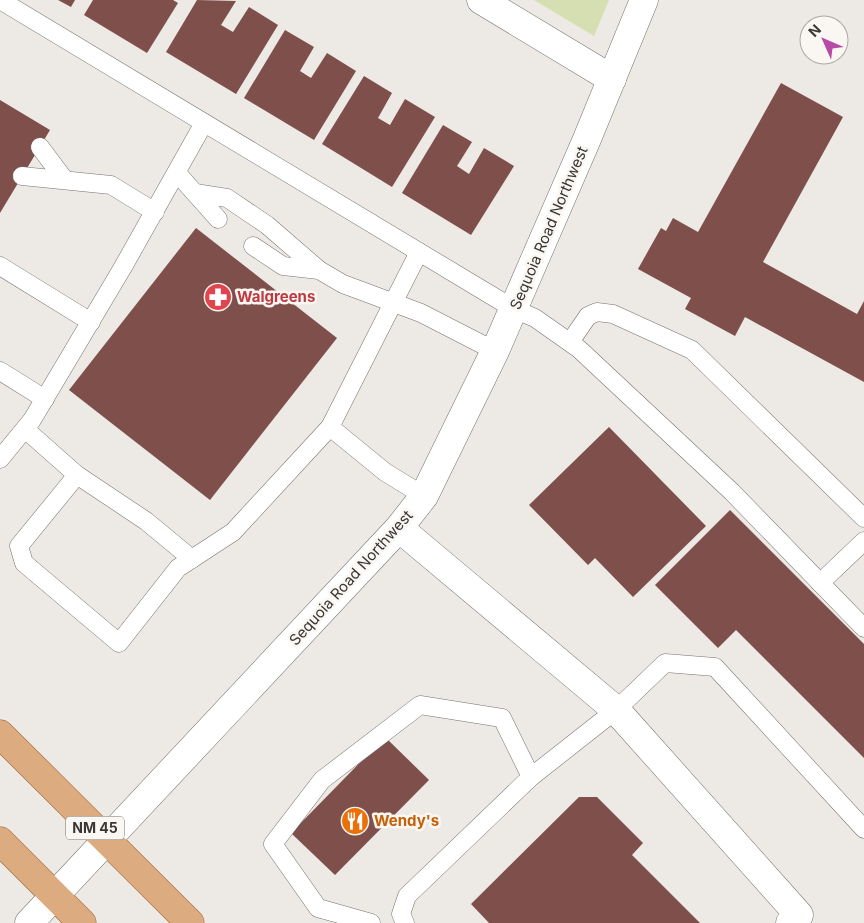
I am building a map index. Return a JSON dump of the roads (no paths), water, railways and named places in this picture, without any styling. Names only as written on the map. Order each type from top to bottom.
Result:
[{"type":"main road","name":"NM 45","points":[[0,734],[190,923]]},
{"type":"main road","points":[[0,841],[82,923]]},
{"type":"street","points":[[481,0],[612,79]]},
{"type":"street","name":"Sequoia Road Northwest","points":[[29,923],[108,841],[399,528],[424,496],[496,351],[644,0]]},
{"type":"street","points":[[399,528],[616,710],[799,920]]},
{"type":"lane","points":[[0,0],[514,309],[535,318],[570,342],[732,492],[864,628]]},
{"type":"lane","points":[[0,459],[25,429],[44,399],[178,173],[204,123]]},
{"type":"lane","points":[[40,147],[64,179]]},
{"type":"lane","points":[[178,173],[218,219]]},
{"type":"lane","points":[[22,176],[111,185],[155,212]]},
{"type":"lane","points":[[195,193],[227,198],[268,225],[319,270],[343,284],[420,313],[496,351]]},
{"type":"lane","points":[[253,246],[284,266],[319,270]]},
{"type":"lane","points":[[77,475],[19,546],[24,563],[119,643],[178,568],[233,532],[330,428],[419,252]]},
{"type":"lane","points":[[0,266],[90,322]]},
{"type":"lane","points":[[570,342],[588,316],[597,312],[613,314],[692,350],[864,518]]},
{"type":"lane","points":[[0,372],[44,399]]},
{"type":"lane","points":[[330,428],[385,472],[424,496]]},
{"type":"lane","points":[[25,429],[77,475],[146,521],[192,559]]},
{"type":"lane","points":[[820,583],[864,541]]},
{"type":"lane","points":[[405,923],[401,914],[407,896],[531,777],[616,710],[664,663],[715,667],[864,829]]},
{"type":"lane","points":[[371,923],[318,908],[274,844],[322,780],[420,705],[502,718],[531,777]]},
{"type":"place","name":"Walgreens","points":[[218,297]]},
{"type":"place","name":"Wendy's","points":[[355,821]]}]
